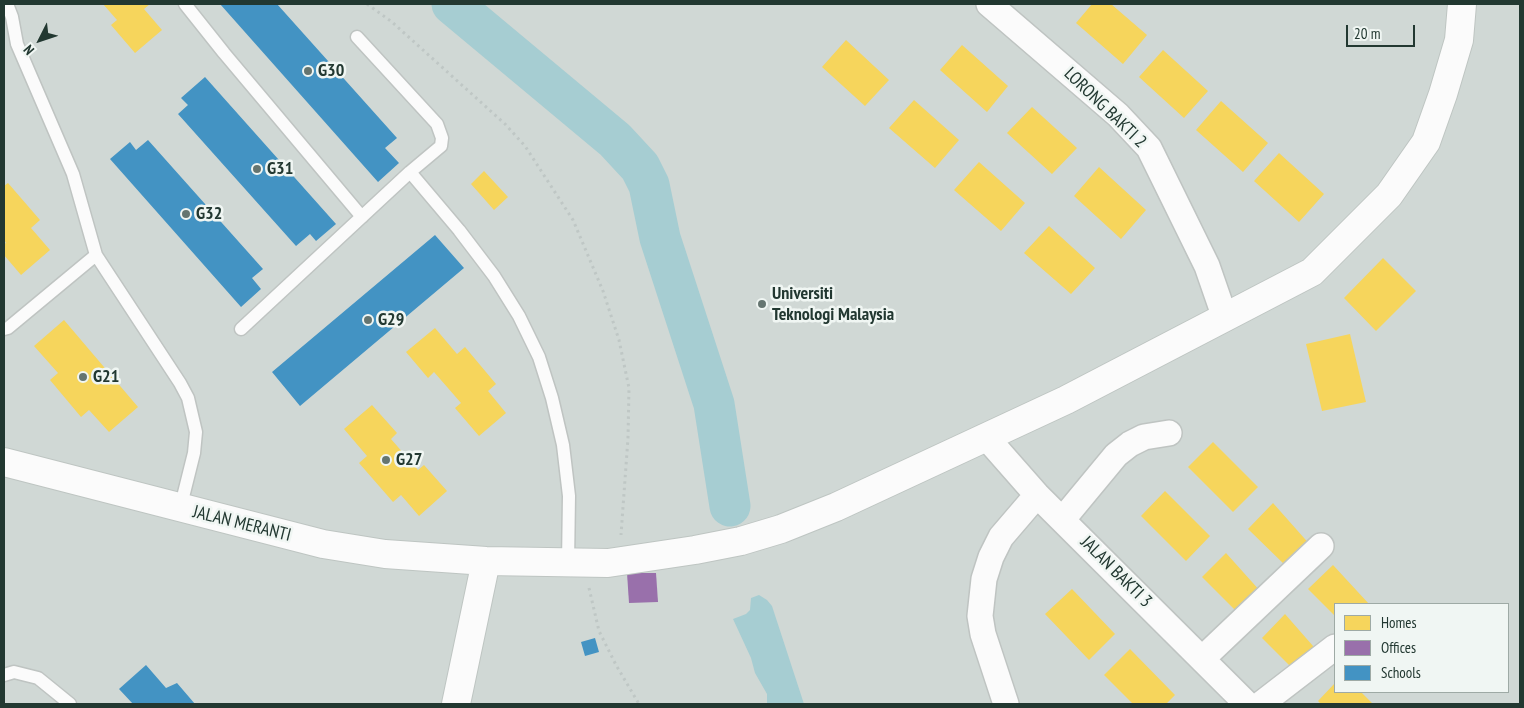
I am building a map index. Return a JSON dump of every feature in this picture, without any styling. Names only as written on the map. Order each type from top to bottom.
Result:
[{"type":"street","name":"LORONG BAKTI 2","points":[[989,4],[1118,115],[1149,148],[1207,266],[1225,318]]},
{"type":"street","name":"JALAN MERANTI","points":[[4,462],[180,509],[323,544],[385,554],[486,561],[576,563],[620,561],[741,541],[781,529],[836,506],[1066,400],[1312,272],[1389,195],[1426,142],[1459,40],[1462,4]]},
{"type":"street","points":[[1063,519],[1116,455],[1130,444],[1144,437],[1168,432]]},
{"type":"street","name":"JALAN BAKTI 3","points":[[986,437],[1037,495],[1203,658],[1247,704]]},
{"type":"street","points":[[1006,704],[983,634],[980,616],[984,579],[991,556],[1001,537],[1037,495]]},
{"type":"street","points":[[1203,658],[1320,546]]},
{"type":"street","points":[[456,704],[486,561]]},
{"type":"street","points":[[1261,704],[1334,648]]},
{"type":"lane","points":[[7,4],[12,17],[17,44],[73,174],[96,255],[188,398],[196,432],[194,453],[180,509]]},
{"type":"lane","points":[[185,4],[362,216]]},
{"type":"lane","points":[[241,329],[410,172],[441,146],[442,138],[437,124],[357,37]]},
{"type":"lane","points":[[410,172],[459,230],[494,276],[519,316],[539,357],[552,398],[563,445],[576,563]]},
{"type":"lane","points":[[4,329],[19,320],[96,255]]},
{"type":"lane","points":[[4,675],[14,672],[38,678],[70,704]]},
{"type":"path","points":[[367,4],[392,22],[505,124],[525,146],[573,220],[606,299],[619,340],[629,388],[628,438],[620,561]]},
{"type":"path","points":[[576,563],[599,631],[639,704]]},
{"type":"shaded area","name":"Universiti Teknologi Malaysia","points":[[4,4],[1520,4],[1520,704],[4,704]]},
{"type":"water","points":[[759,595],[772,606],[804,704],[767,704],[767,694],[755,673],[751,658],[733,619],[746,614],[750,610],[751,598]]},
{"type":"building: Homes","points":[[103,4],[150,4],[144,9],[162,30],[135,53],[111,25],[117,20]]},
{"type":"building: Homes","points":[[1092,4],[1111,4],[1147,35],[1123,64],[1076,23]]},
{"type":"building: Homes","points":[[846,40],[889,80],[865,106],[822,67]]},
{"type":"building: Homes","points":[[962,45],[1008,86],[987,112],[940,70]]},
{"type":"building: Homes","points":[[1163,50],[1208,91],[1184,118],[1139,77]]},
{"type":"building: Homes","points":[[914,100],[959,140],[935,168],[889,128]]},
{"type":"building: Homes","points":[[1221,101],[1268,143],[1243,172],[1196,130]]},
{"type":"building: Homes","points":[[1032,107],[1077,148],[1052,174],[1007,133]]},
{"type":"building: Homes","points":[[1279,153],[1324,194],[1299,222],[1254,181]]},
{"type":"building: Homes","points":[[979,162],[1025,203],[1001,231],[954,190]]},
{"type":"building: Homes","points":[[1099,167],[1146,210],[1121,239],[1074,196]]},
{"type":"building: Homes","points":[[484,171],[508,197],[494,210],[471,184]]},
{"type":"building: Homes","points":[[8,183],[40,220],[31,228],[50,250],[21,275],[4,255],[4,244],[6,243],[4,240],[4,186]]},
{"type":"building: Homes","points":[[1049,226],[1095,268],[1071,294],[1024,253]]},
{"type":"building: Homes","points":[[1383,258],[1416,291],[1376,331],[1344,298]]},
{"type":"building: Homes","name":"G21","points":[[64,320],[138,407],[109,432],[89,410],[81,417],[50,380],[58,373],[34,346]]},
{"type":"building: Homes","points":[[435,328],[457,354],[465,347],[496,384],[488,391],[506,413],[479,436],[455,408],[461,403],[434,372],[428,378],[406,352]]},
{"type":"building: Homes","points":[[1350,334],[1366,402],[1322,411],[1306,344]]},
{"type":"building: Homes","name":"G27","points":[[372,405],[397,433],[391,439],[418,470],[424,465],[447,491],[419,516],[401,495],[393,502],[359,463],[367,456],[344,429]]},
{"type":"building: Homes","points":[[1213,442],[1258,487],[1233,512],[1188,467]]},
{"type":"building: Homes","points":[[1165,491],[1210,536],[1186,561],[1141,516]]},
{"type":"building: Homes","points":[[1273,503],[1312,547],[1286,566],[1248,529]]},
{"type":"building: Homes","points":[[1226,553],[1261,592],[1239,614],[1202,577]]},
{"type":"building: Homes","points":[[1333,565],[1368,603],[1334,603],[1334,615],[1308,589]]},
{"type":"building: Homes","points":[[1072,589],[1115,634],[1089,660],[1045,614]]},
{"type":"building: Homes","points":[[1285,614],[1320,654],[1296,672],[1262,638]]},
{"type":"building: Homes","points":[[1130,649],[1175,695],[1166,704],[1133,704],[1104,675]]},
{"type":"building: Homes","points":[[1334,684],[1334,693],[1362,693],[1373,704],[1321,704],[1318,701]]},
{"type":"building: Offices","points":[[627,573],[656,573],[658,602],[629,603]]},
{"type":"building: Schools","name":"G30","points":[[220,4],[277,4],[397,138],[385,148],[399,163],[378,182]]},
{"type":"building: Schools","name":"G31","points":[[205,77],[336,224],[316,241],[310,234],[296,246],[178,114],[188,105],[181,98]]},
{"type":"building: Schools","name":"G32","points":[[148,140],[263,269],[252,278],[261,289],[241,307],[110,159],[130,142],[136,150]]},
{"type":"building: Schools","name":"G29","points":[[435,235],[464,268],[300,406],[272,372]]},
{"type":"building: Schools","points":[[595,638],[599,652],[585,656],[581,642]]},
{"type":"building: Schools","points":[[146,665],[166,688],[177,683],[195,704],[133,704],[119,689]]},
{"type":"waterway","points":[[452,4],[615,140],[640,167],[649,185],[660,238],[714,404],[730,506]]},
{"type":"place","name":"G30","points":[[308,71]]},
{"type":"place","name":"G31","points":[[257,169]]},
{"type":"place","name":"G32","points":[[186,214]]},
{"type":"place","name":"Universiti Teknologi Malaysia","points":[[762,304]]},
{"type":"place","name":"G29","points":[[368,320]]},
{"type":"place","name":"G21","points":[[83,377]]},
{"type":"place","name":"G27","points":[[386,460]]}]
